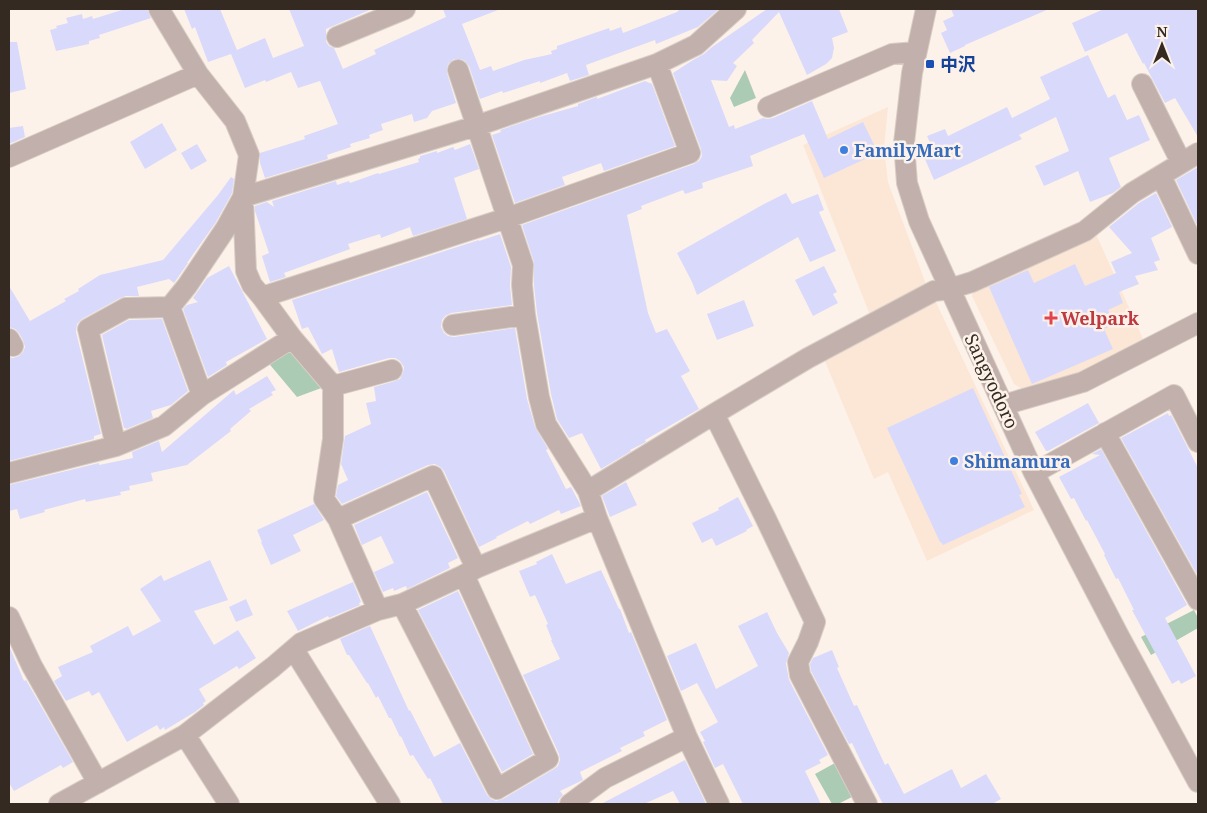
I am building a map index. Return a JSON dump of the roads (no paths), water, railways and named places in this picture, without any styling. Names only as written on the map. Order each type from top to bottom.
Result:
[{"type":"street","points":[[159,9],[198,74],[236,121],[249,155],[243,197],[246,271],[252,285],[292,338],[333,386],[333,439],[324,499],[338,519],[378,610]]},
{"type":"street","points":[[337,37],[405,9]]},
{"type":"street","points":[[116,446],[88,329],[126,308],[170,307],[187,286],[226,228],[243,197],[476,126],[657,64],[696,45],[736,9]]},
{"type":"street","name":"Sangyodoro","points":[[926,9],[912,74],[904,144],[907,183],[919,221],[1034,472],[1119,636],[1198,782]]},
{"type":"street","points":[[777,99],[892,54],[916,52]]},
{"type":"street","points":[[262,297],[508,218],[690,153],[657,64]]},
{"type":"street","points":[[458,70],[523,265],[522,285],[525,315],[539,397],[546,424],[588,490],[597,518],[687,737],[719,804]]},
{"type":"street","points":[[9,157],[198,74]]},
{"type":"street","points":[[588,490],[808,358],[934,291],[949,289],[972,282],[1085,231],[1132,193],[1190,158],[1142,84]]},
{"type":"street","points":[[1161,176],[1198,254]]},
{"type":"street","points":[[170,307],[202,395]]},
{"type":"street","points":[[453,325],[525,315]]},
{"type":"street","points":[[1003,405],[1084,382],[1198,323]]},
{"type":"street","points":[[9,473],[116,446],[164,426],[202,395],[292,338]]},
{"type":"street","points":[[333,386],[392,370]]},
{"type":"street","points":[[1034,472],[1174,395],[1198,442]]},
{"type":"street","points":[[714,414],[815,622],[798,662],[800,675],[806,690],[867,804]]},
{"type":"street","points":[[1105,432],[1198,600]]},
{"type":"street","points":[[338,519],[432,476],[548,759],[497,789],[402,604]]},
{"type":"street","points":[[59,804],[185,735],[301,643],[378,610],[402,604],[470,572],[597,518]]},
{"type":"street","points":[[9,617],[32,666],[98,783]]},
{"type":"street","points":[[294,650],[390,804]]},
{"type":"street","points":[[185,735],[230,804]]},
{"type":"street","points":[[570,804],[605,778],[687,737]]},
{"type":"place","name":"中沢","points":[[930,64]]},
{"type":"place","name":"FamilyMart","points":[[844,150]]},
{"type":"place","name":"Welpark","points":[[1051,318]]},
{"type":"place","name":"Shimamura","points":[[954,461]]}]
